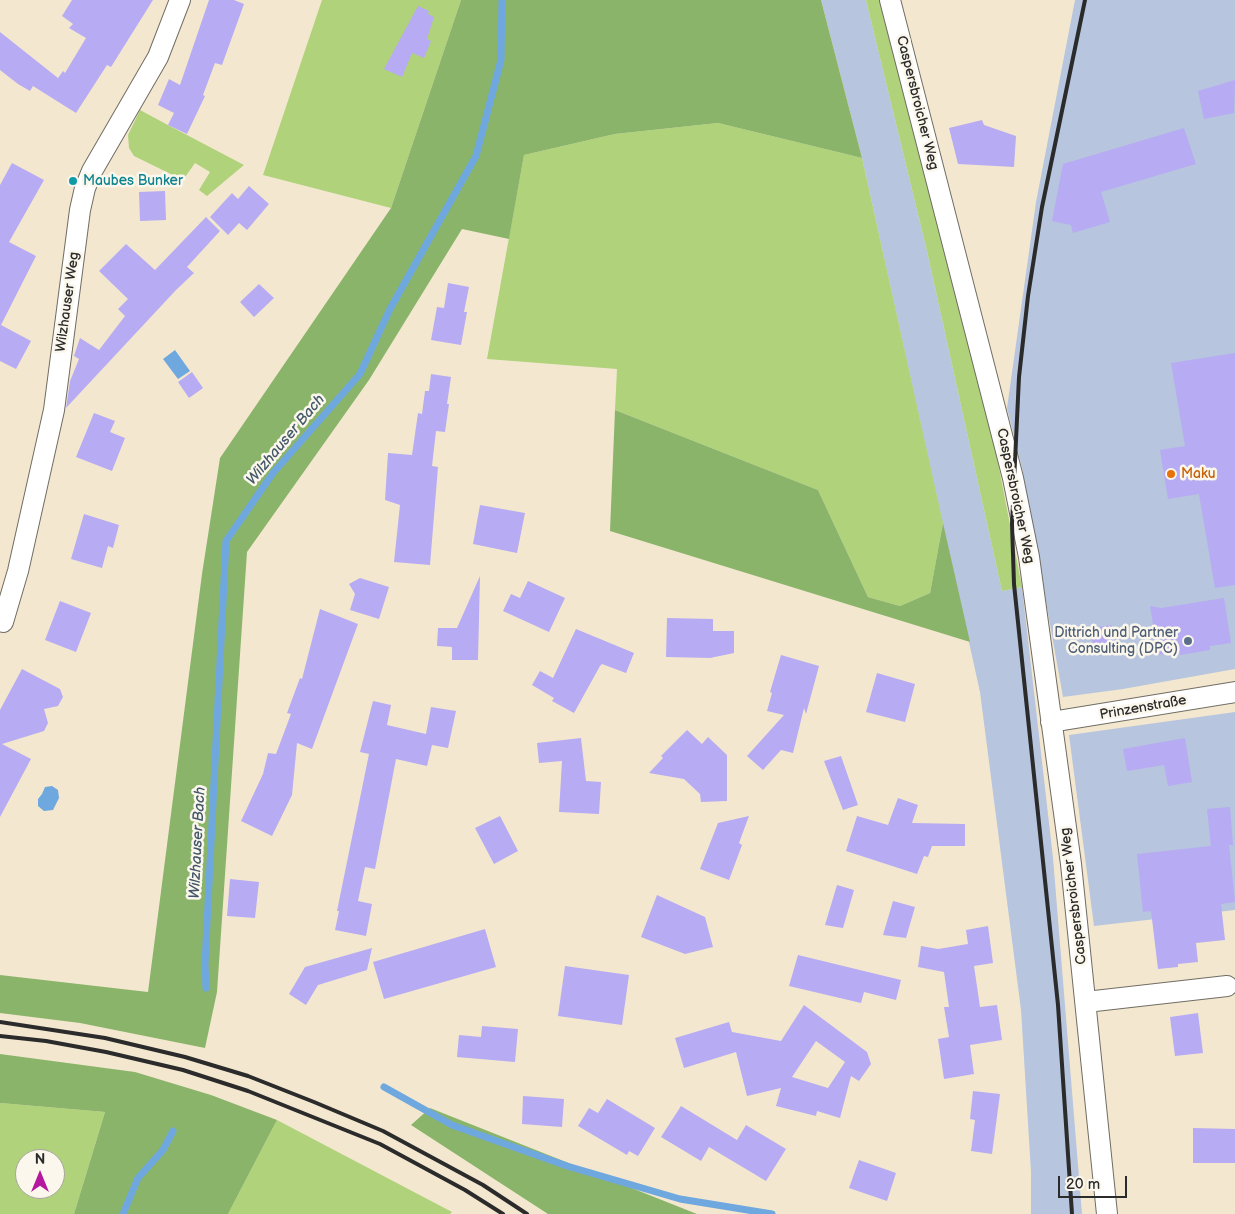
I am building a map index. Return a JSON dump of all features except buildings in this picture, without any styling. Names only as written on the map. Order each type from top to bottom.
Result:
[{"type":"street","name":"Wilzhauser Weg","points":[[3,622],[18,571],[54,410],[85,188],[92,171],[158,57],[180,0]]},
{"type":"street","name":"Caspersbroicher Weg","points":[[890,0],[1013,478],[1029,557],[1070,864],[1107,1214]]},
{"type":"street","name":"Prinzenstraße","points":[[1051,722],[1235,692]]},
{"type":"street","points":[[1086,1002],[1227,986]]},
{"type":"shaded area","points":[[821,0],[866,0],[927,251],[1002,591],[1022,587],[1053,858],[1082,1214],[1031,1214],[1031,1172],[1021,1010],[980,692],[862,158]]},
{"type":"shaded area","points":[[1075,0],[1235,0],[1235,669],[1123,689],[1063,697],[1022,468],[1007,408],[1036,202]]},
{"type":"shaded area","points":[[1235,712],[1235,910],[1094,926],[1069,735]]},
{"type":"green space","points":[[322,0],[461,0],[391,208],[263,175]]},
{"type":"green space","points":[[461,0],[821,0],[862,158],[718,123],[615,134],[524,155],[509,239],[462,229],[369,380],[247,552],[217,992],[205,1048],[80,1023],[0,1013],[0,975],[148,992],[202,574],[220,458],[391,208]]},
{"type":"green space","points":[[866,0],[883,0],[990,421],[1022,587],[1002,591],[927,251]]},
{"type":"green space","points":[[140,110],[244,165],[207,196],[199,190],[210,172],[195,163],[183,180],[134,156],[129,148],[128,135]]},
{"type":"green space","points":[[718,123],[862,158],[943,523],[930,593],[900,606],[868,597],[818,490],[615,410],[617,369],[487,359],[524,155],[615,134]]},
{"type":"green space","points":[[615,410],[818,490],[868,597],[900,606],[930,593],[943,523],[970,642],[610,531]]},
{"type":"green space","points":[[0,1054],[135,1072],[211,1095],[277,1120],[228,1214],[74,1214],[105,1112],[0,1103]]},
{"type":"green space","points":[[0,1103],[105,1112],[74,1214],[0,1214]]},
{"type":"green space","points":[[430,1108],[697,1214],[548,1214],[411,1125]]},
{"type":"green space","points":[[277,1120],[452,1212],[450,1214],[228,1214]]},
{"type":"water","points":[[175,350],[190,371],[178,379],[163,359]]},
{"type":"water","points":[[52,786],[58,790],[59,798],[53,810],[44,811],[38,806],[38,799],[45,787]]},
{"type":"waterway","name":"Wilzhauser Bach","points":[[206,988],[205,964],[226,541],[273,473],[360,374],[390,309],[476,156],[501,60],[502,0]]},
{"type":"waterway","points":[[384,1087],[452,1125],[567,1166],[680,1199],[772,1214]]},
{"type":"waterway","name":"Wilzhauser Bach","points":[[123,1214],[138,1178],[163,1150],[173,1131]]},
{"type":"railway","points":[[1072,1214],[1058,1005],[1014,584],[1012,524],[1019,377],[1028,296],[1042,207],[1085,0]]},
{"type":"railway","points":[[0,1022],[105,1038],[185,1057],[248,1076],[383,1131],[483,1185],[527,1214]]},
{"type":"railway","points":[[0,1036],[46,1041],[106,1052],[183,1070],[248,1091],[380,1144],[465,1190],[503,1214]]},
{"type":"place","name":"Maubes Bunker","points":[[73,181]]},
{"type":"place","name":"Maku","points":[[1171,474]]},
{"type":"place","name":"Dittrich und Partner Consulting (DPC)","points":[[1188,641]]}]
